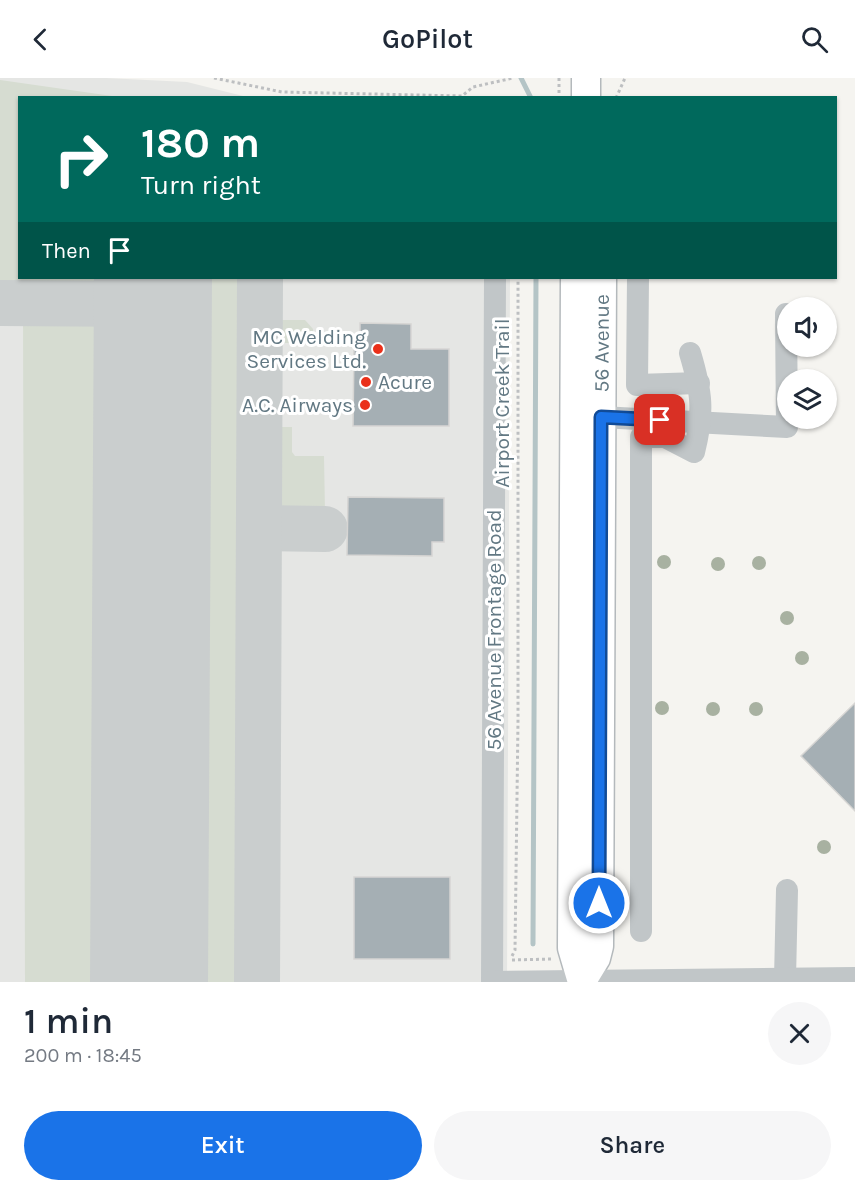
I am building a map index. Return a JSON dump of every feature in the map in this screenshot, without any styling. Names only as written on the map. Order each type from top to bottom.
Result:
[{"type":"main road","points":[[586,78],[586,96]]},
{"type":"main road","name":"56 Avenue","points":[[575,279],[572,948],[582,982]]},
{"type":"main road","name":"56 Avenue","points":[[582,982],[596,958],[599,946],[602,279]]},
{"type":"main road","points":[[574,402],[601,417]]},
{"type":"street","name":"56 Avenue Frontage Road","points":[[492,982],[495,279]]},
{"type":"street","points":[[638,279],[637,385],[699,383]]},
{"type":"street","points":[[641,931],[643,586],[641,437],[665,437],[694,452],[702,420],[699,383],[690,353]]},
{"type":"street","points":[[601,417],[702,420],[787,427],[786,357]]},
{"type":"street","points":[[785,979],[787,890]]},
{"type":"street","points":[[492,982],[855,978]]},
{"type":"path","points":[[214,78],[282,92],[428,96]]},
{"type":"path","points":[[465,96],[473,87],[513,78]]},
{"type":"path","points":[[559,78],[559,96]]},
{"type":"path","points":[[617,96],[625,78]]},
{"type":"path","name":"Airport Creek Trail","points":[[518,279],[518,721],[515,950],[510,960],[551,959]]},
{"type":"shaded area","points":[[0,78],[106,78],[187,82],[243,96],[18,96],[18,279],[510,279],[507,982],[0,982]]},
{"type":"shaded area","points":[[0,80],[112,96],[18,96],[18,279],[124,279],[123,290],[23,289],[0,283]]},
{"type":"shaded area","points":[[184,279],[252,279],[247,982],[180,982]]},
{"type":"shaded area","points":[[123,317],[119,982],[25,982],[23,318]]},
{"type":"shaded area","points":[[278,320],[305,320],[313,329],[313,343],[278,343]]},
{"type":"shaded area","points":[[277,427],[292,427],[292,452],[295,456],[324,456],[325,512],[317,521],[276,520]]},
{"type":"building","points":[[360,323],[411,324],[411,349],[449,349],[449,426],[353,426],[354,347],[360,347]]},
{"type":"building","points":[[348,497],[444,498],[444,542],[432,542],[432,556],[347,555]]},
{"type":"building","points":[[855,703],[855,811],[801,756]]},
{"type":"building","points":[[354,877],[450,877],[450,959],[354,959]]},
{"type":"waterway","points":[[521,78],[530,96]]},
{"type":"waterway","points":[[533,944],[536,279]]},
{"type":"taxiway","points":[[257,982],[260,279]]},
{"type":"taxiway","points":[[0,303],[153,304]]},
{"type":"taxiway","points":[[259,528],[325,529]]},
{"type":"runway","points":[[149,982],[153,279]]},
{"type":"place","name":"MC Welding Services Ltd.","points":[[378,349]]},
{"type":"place","name":"Acure","points":[[366,382]]},
{"type":"place","name":"A.C. Airways","points":[[365,405]]},
{"type":"route","points":[[599,903],[601,417],[660,420]]}]
